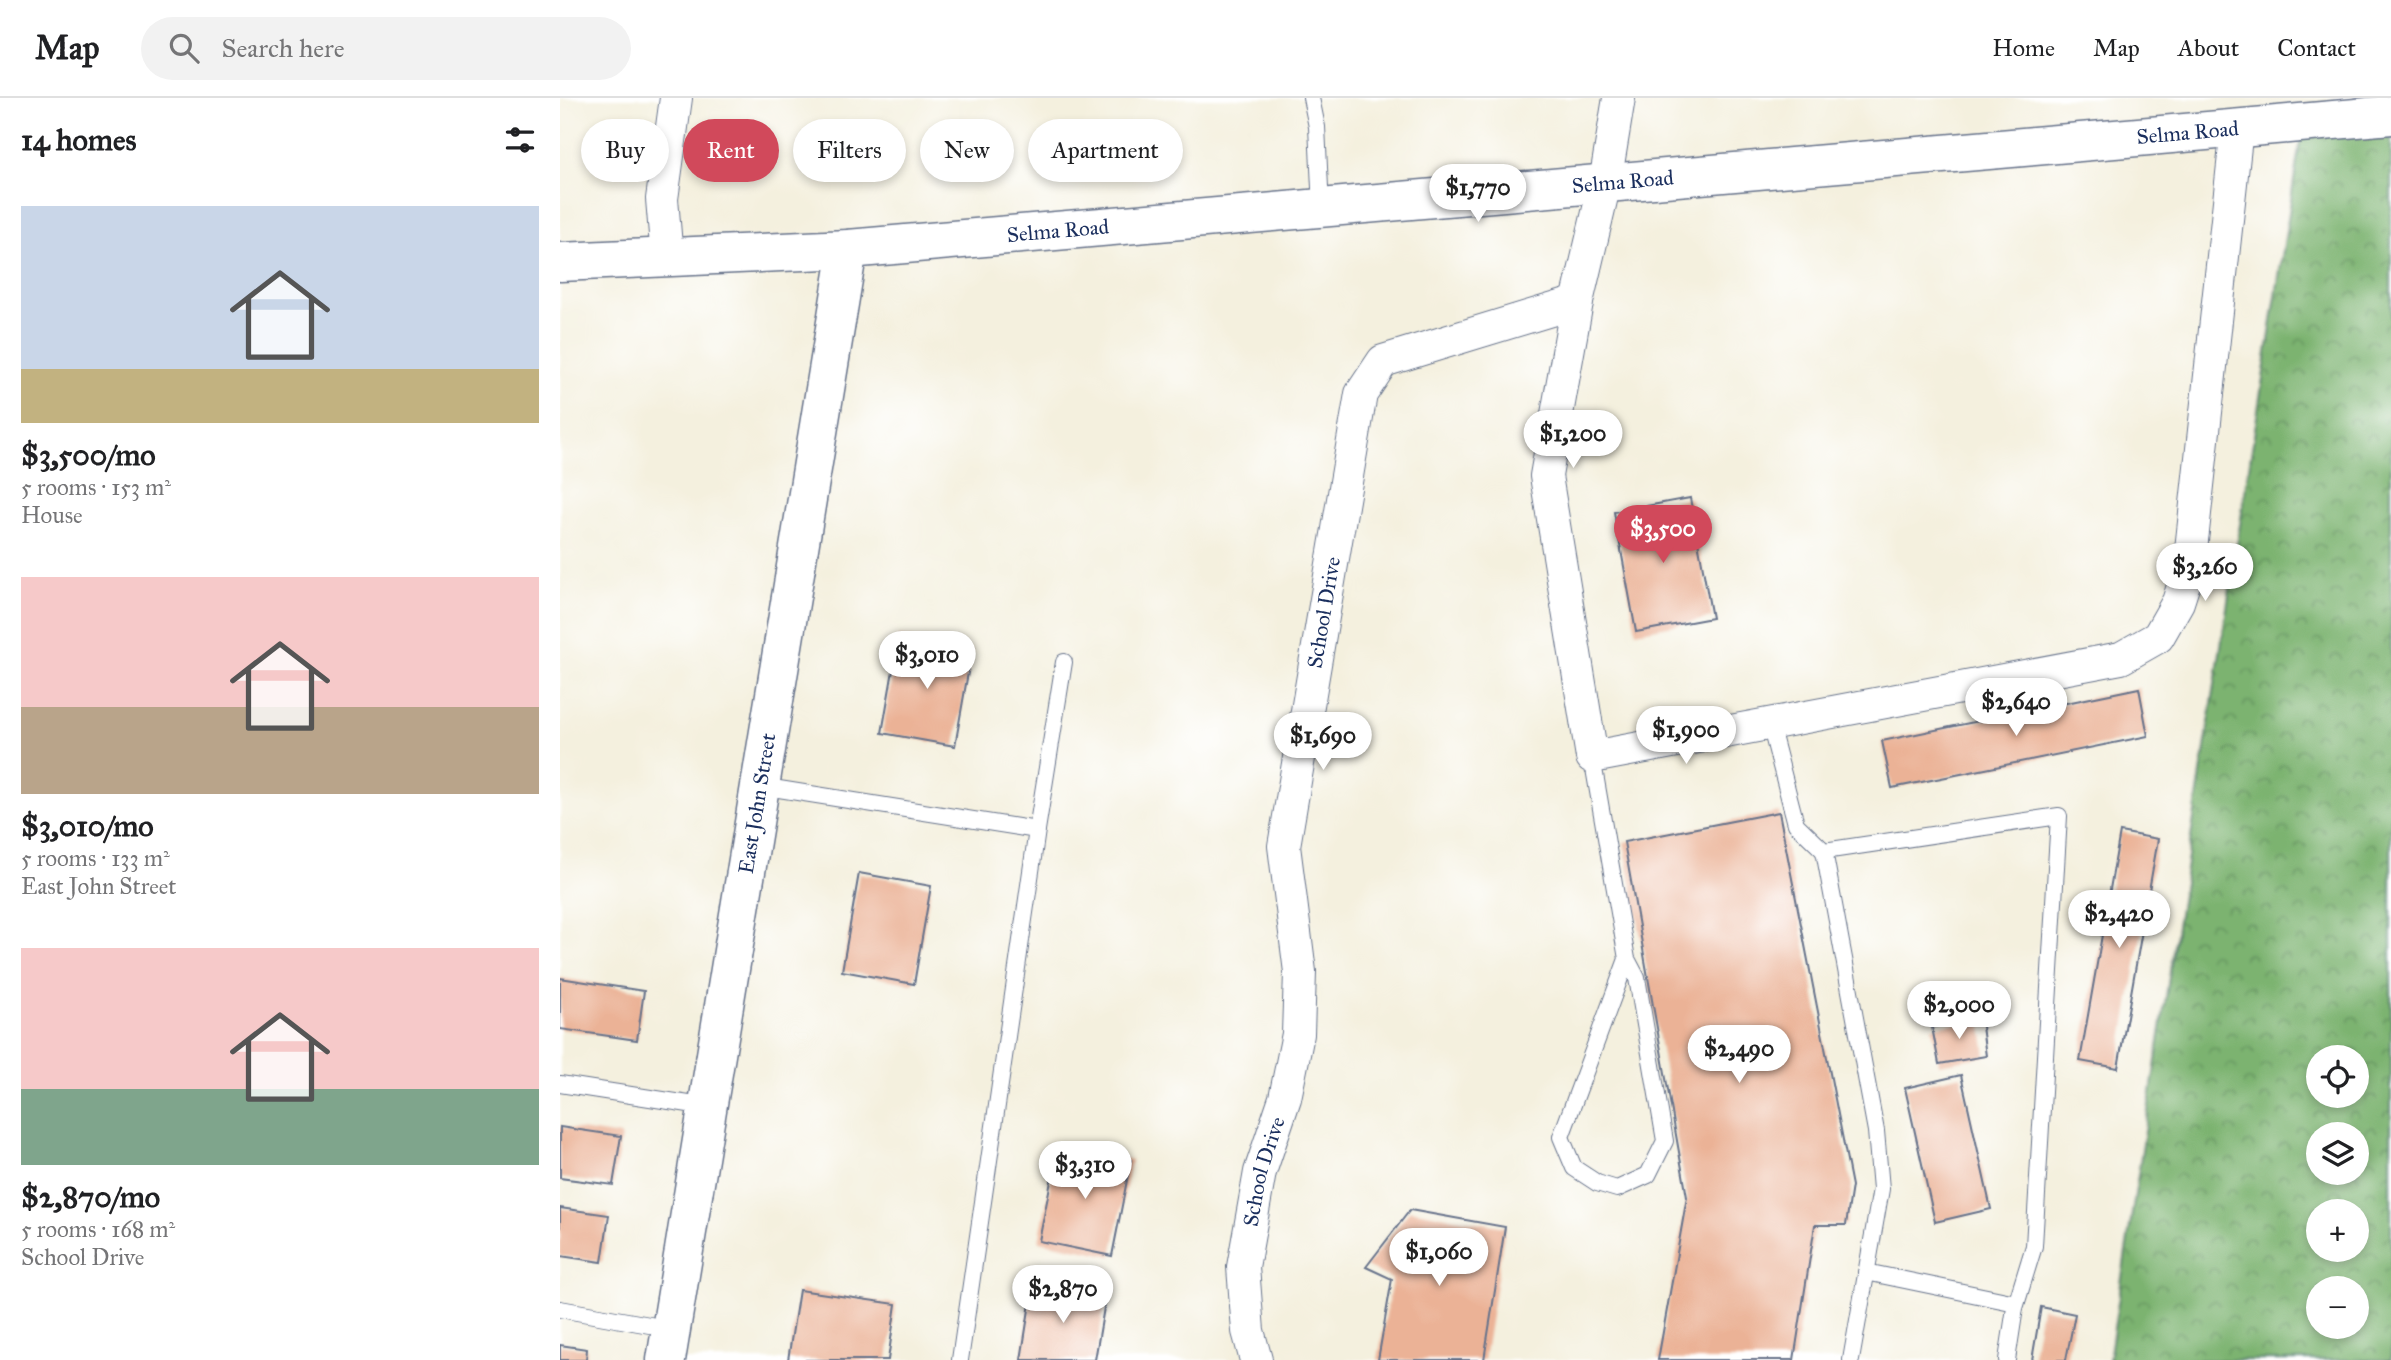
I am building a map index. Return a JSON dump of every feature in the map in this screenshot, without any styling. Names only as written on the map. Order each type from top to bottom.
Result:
[{"type":"street","points":[[667,258],[662,199],[676,98]]},
{"type":"street","points":[[1619,98],[1605,183],[1577,302],[1546,476],[1592,757],[2121,658],[2158,637],[2178,602],[2189,568],[2237,128]]},
{"type":"street","name":"Selma Road","points":[[560,262],[848,249],[2391,115]]},
{"type":"street","name":"East John Street","points":[[669,1345],[848,249]]},
{"type":"street","name":"School Drive","points":[[1256,1360],[1248,1331],[1243,1267],[1260,1172],[1285,1098],[1298,1034],[1300,972],[1284,846],[1362,394],[1383,360],[1577,302]]},
{"type":"lane","points":[[1311,98],[1317,127],[1321,208]]},
{"type":"lane","points":[[960,1360],[1064,662]]},
{"type":"lane","points":[[1770,724],[1796,824],[1824,851],[1877,1142],[1881,1189],[1851,1360]]},
{"type":"lane","points":[[1592,757],[1627,959],[1637,978],[1665,1141],[1648,1175],[1617,1189],[1597,1183],[1574,1168],[1560,1136],[1627,959]]},
{"type":"lane","points":[[760,786],[1037,831]]},
{"type":"lane","points":[[1824,851],[2059,816],[2034,1246],[2016,1303],[2007,1360]]},
{"type":"lane","points":[[560,1084],[708,1107]]},
{"type":"lane","points":[[1866,1272],[2016,1303]]},
{"type":"lane","points":[[560,1309],[669,1345]]},
{"type":"green space","points":[[2391,116],[2391,1360],[2109,1360],[2303,123]]},
{"type":"building","points":[[1690,498],[1712,618],[1636,632],[1614,512]]},
{"type":"building","points":[[899,636],[972,650],[955,746],[882,733]]},
{"type":"building","points":[[2139,688],[2148,736],[1892,788],[1882,741]]},
{"type":"building","points":[[1779,812],[1852,1186],[1846,1225],[1815,1225],[1794,1360],[1658,1360],[1687,1197],[1624,842]]},
{"type":"building","points":[[2120,832],[2158,839],[2118,1068],[2080,1061]]},
{"type":"building","points":[[859,873],[931,886],[914,984],[842,971]]},
{"type":"building","points":[[560,978],[644,991],[637,1040],[560,1029]]},
{"type":"building","points":[[1981,1019],[1986,1056],[1939,1064],[1932,1027]]},
{"type":"building","points":[[1961,1075],[1991,1209],[1935,1222],[1905,1088]]},
{"type":"building","points":[[560,1127],[621,1136],[613,1185],[560,1178]]},
{"type":"building","points":[[1058,1146],[1131,1160],[1112,1256],[1039,1241]]},
{"type":"building","points":[[560,1208],[609,1215],[602,1262],[560,1256]]},
{"type":"building","points":[[1410,1210],[1505,1227],[1484,1360],[1378,1360],[1392,1279],[1366,1267]]},
{"type":"building","points":[[1033,1284],[1106,1296],[1095,1360],[1021,1360]]},
{"type":"building","points":[[799,1290],[896,1304],[888,1360],[788,1360]]},
{"type":"building","points":[[2041,1307],[2075,1314],[2066,1360],[2032,1360]]},
{"type":"building","points":[[560,1345],[587,1349],[586,1360],[560,1360]]}]
